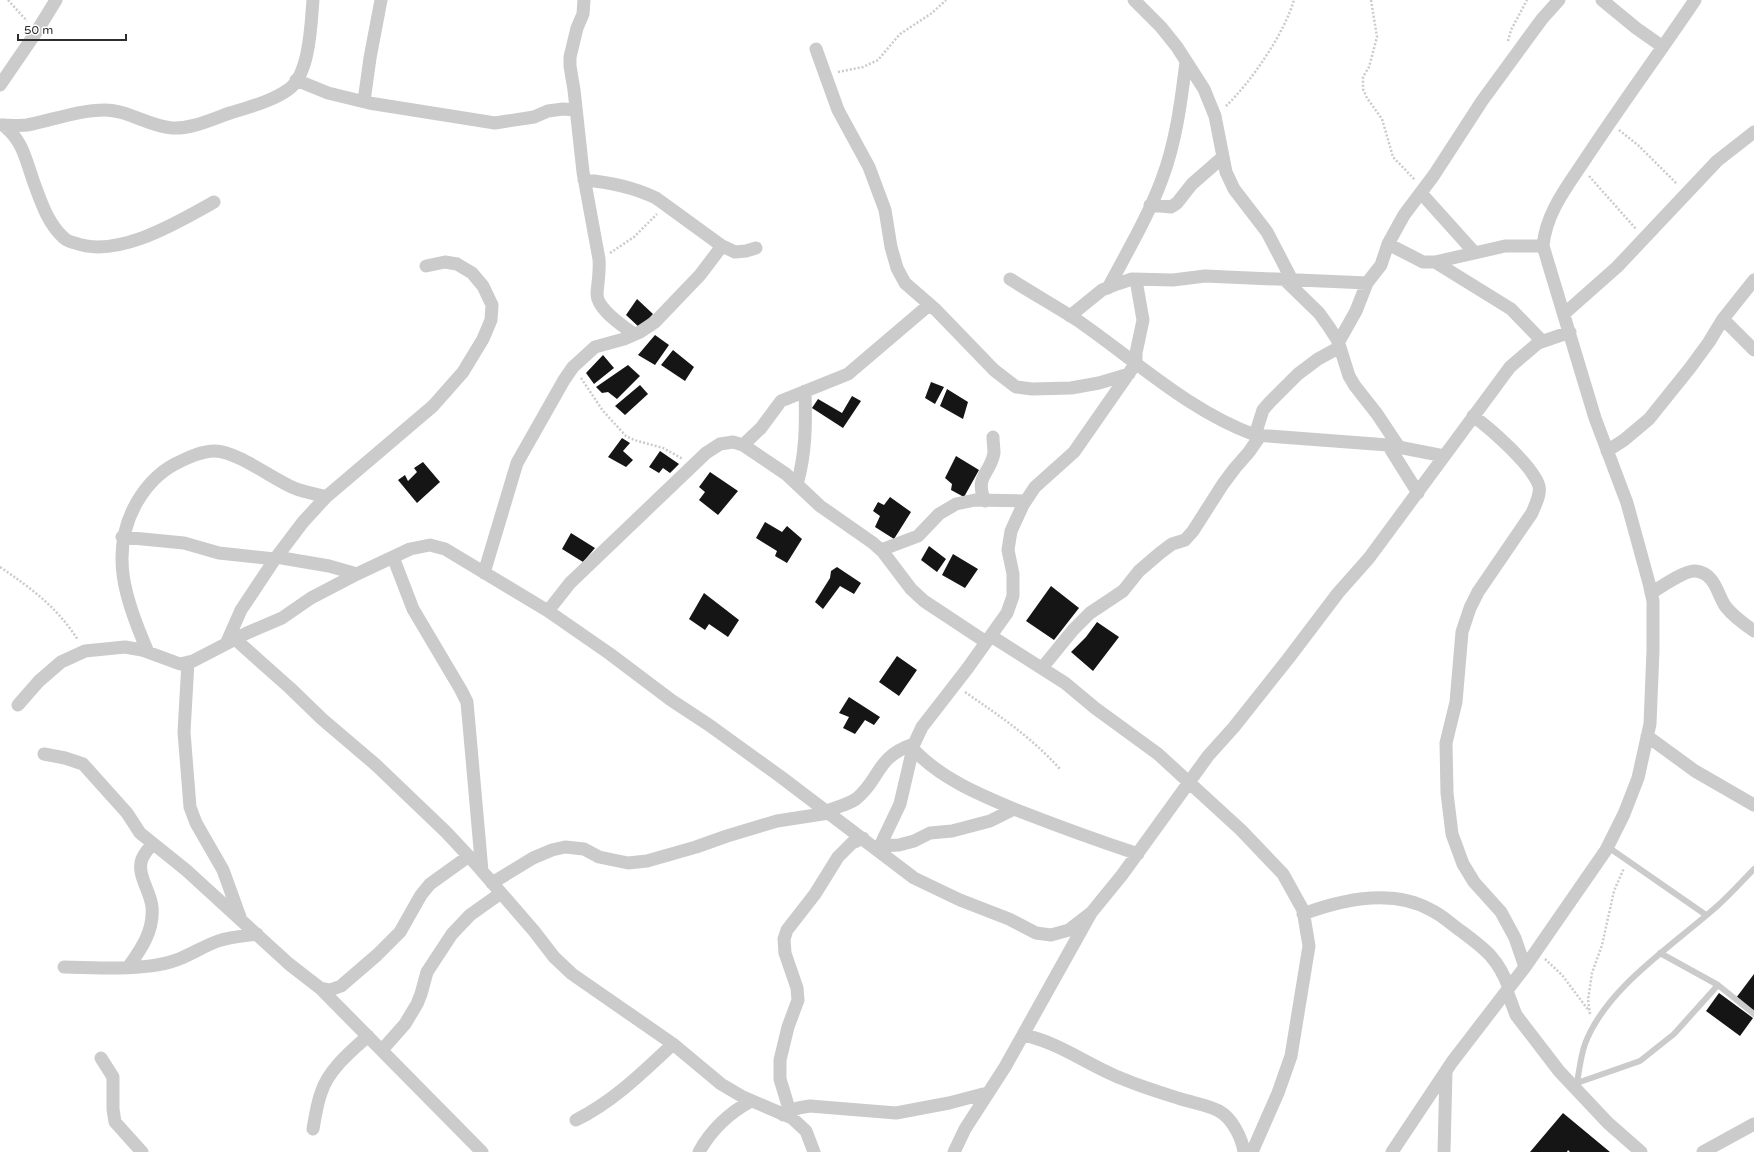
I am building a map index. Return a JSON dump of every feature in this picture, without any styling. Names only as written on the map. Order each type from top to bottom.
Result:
[{"type":"street","points":[[0,85],[56,0]]},
{"type":"street","points":[[2,125],[26,125],[87,111],[106,110],[118,111],[162,127],[182,127],[248,107],[290,88],[296,80],[304,66],[308,48],[313,0]]},
{"type":"street","points":[[364,102],[370,58],[381,0]]},
{"type":"street","points":[[584,0],[583,14],[577,28],[570,57],[584,180],[599,259],[600,272],[597,295],[599,302],[610,316],[634,334]]},
{"type":"street","points":[[1134,0],[1161,27],[1204,89],[1215,116],[1226,172],[1234,189],[1267,232],[1289,280],[1319,313],[1339,345],[1349,376],[1377,414],[1418,493]]},
{"type":"street","points":[[1042,668],[1073,630],[1090,613],[1123,591],[1139,571],[1160,553],[1172,544],[1185,540],[1194,531],[1234,468],[1249,452],[1258,435],[1263,410],[1268,403],[1298,374],[1339,345],[1356,311],[1367,283],[1381,265],[1388,244],[1404,214],[1422,191],[1482,101],[1538,25],[1559,0]]},
{"type":"street","points":[[1602,0],[1636,28],[1663,47]]},
{"type":"street","points":[[1392,1152],[1446,1070],[1536,952],[1608,847],[1624,814],[1638,778],[1650,724],[1653,650],[1651,593],[1627,504],[1595,418],[1565,313],[1544,254],[1543,246],[1546,226],[1554,208],[1609,123],[1695,0]]},
{"type":"street","points":[[816,49],[838,110],[869,167],[885,210],[890,231],[891,247],[897,268],[905,283],[994,370],[1016,387],[1032,389],[1071,388],[1099,383],[1133,368]]},
{"type":"street","points":[[1108,288],[1133,242],[1163,177],[1175,133],[1186,62]]},
{"type":"street","points":[[296,80],[328,93],[364,102],[495,123],[534,116],[548,111],[563,109],[576,110]]},
{"type":"street","points":[[2,125],[13,132],[22,146],[34,183],[51,224],[65,240],[83,246],[105,247],[130,242],[163,229],[214,202]]},
{"type":"street","points":[[1565,313],[1617,267],[1718,161],[1754,132]]},
{"type":"street","points":[[1150,205],[1171,207],[1177,203],[1192,184],[1223,157]]},
{"type":"street","points":[[584,180],[628,187],[646,193],[666,205],[722,246],[735,252],[756,248]]},
{"type":"street","points":[[1422,191],[1475,253]]},
{"type":"street","points":[[1388,244],[1423,262],[1445,261],[1505,246],[1543,246]]},
{"type":"street","points":[[484,573],[517,463],[555,393],[573,367],[595,346],[634,334],[655,322],[700,275],[722,246]]},
{"type":"street","points":[[230,642],[240,610],[275,558],[303,522],[326,497],[433,406],[449,390],[467,366],[483,339],[492,320],[492,305],[483,286],[472,273],[457,264],[445,262],[426,266]]},
{"type":"street","points":[[1435,262],[1511,309],[1542,341]]},
{"type":"street","points":[[1070,316],[1108,288],[1116,284],[1136,280],[1173,280],[1205,276],[1367,283]]},
{"type":"street","points":[[1010,279],[1070,316],[1133,368],[1225,424],[1258,435],[1394,446],[1444,456]]},
{"type":"street","points":[[879,848],[900,804],[913,747],[922,727],[1007,613],[1013,596],[1013,574],[1008,550],[1011,531],[1025,501],[1034,487],[1074,452],[1133,368],[1143,320],[1136,280]]},
{"type":"street","points":[[1607,451],[1624,440],[1649,419],[1694,363],[1723,318],[1754,280]]},
{"type":"street","points":[[743,445],[761,428],[781,401],[848,374],[929,305]]},
{"type":"street","points":[[1723,318],[1754,350]]},
{"type":"street","points":[[954,1152],[965,1129],[1005,1067],[1091,913],[1138,854],[1208,756],[1234,727],[1338,593],[1369,558],[1510,367],[1522,355],[1542,341],[1570,332]]},
{"type":"street","points":[[797,484],[801,470],[804,444],[805,391]]},
{"type":"street","points":[[1474,416],[1531,469],[1539,487],[1537,501],[1532,513],[1478,592],[1470,608],[1464,626],[1456,702],[1446,743],[1447,793],[1452,834],[1463,864],[1474,882],[1501,912],[1515,938],[1525,967]]},
{"type":"street","points":[[985,501],[982,493],[981,481],[994,452],[993,437]]},
{"type":"street","points":[[548,611],[570,583],[650,504],[674,484],[706,453],[720,444],[733,442],[743,445],[786,474],[820,506],[881,550],[911,589],[924,601],[1042,668],[1065,683],[1095,708],[1158,754],[1241,830],[1283,874],[1303,914],[1309,946],[1291,1056],[1278,1093],[1252,1152]]},
{"type":"street","points":[[148,652],[135,622],[125,590],[122,562],[122,537],[131,512],[149,482],[165,469],[204,452],[216,451],[235,456],[295,488],[326,497]]},
{"type":"street","points":[[881,550],[918,536],[947,508],[975,500],[1025,501]]},
{"type":"street","points":[[122,537],[184,544],[219,553],[275,558],[357,574]]},
{"type":"street","points":[[18,705],[39,681],[61,662],[85,651],[125,647],[148,652],[180,664],[188,662],[282,618],[311,598],[357,574],[410,549],[430,545],[445,549],[548,611],[879,848],[920,881],[960,900],[1010,919],[1036,933],[1051,935],[1069,930],[1091,913]]},
{"type":"street","points":[[393,557],[413,609],[461,690],[466,702],[482,871]]},
{"type":"street","points":[[1651,593],[1682,575],[1695,570],[1712,580],[1719,591],[1725,606],[1754,631]]},
{"type":"street","points":[[230,642],[290,688],[322,719],[376,765],[469,856],[554,957],[572,974],[673,1044],[722,1084],[751,1101],[787,1113],[806,1131],[814,1152]]},
{"type":"street","points":[[188,662],[184,732],[190,807],[196,823],[223,870],[241,919]]},
{"type":"street","points":[[1647,736],[1684,764],[1754,805]]},
{"type":"street","points":[[913,747],[925,762],[950,778],[992,800],[1087,837],[1138,854]]},
{"type":"street","points":[[492,883],[533,858],[564,847],[584,849],[599,857],[628,864],[647,861],[696,847],[777,821],[828,812],[855,799],[862,793],[890,756],[903,748],[913,747]]},
{"type":"street","points":[[44,754],[65,758],[83,764],[126,813],[140,833],[186,870],[289,964],[320,988],[482,1152]]},
{"type":"street","points":[[879,848],[914,841],[930,833],[952,831],[990,821],[1014,809]]},
{"type":"street","points":[[787,1113],[780,1079],[780,1060],[788,1027],[793,1018],[798,1000],[797,988],[784,953],[784,939],[787,930],[815,894],[838,857],[852,842],[863,838]]},
{"type":"street","points":[[129,966],[140,952],[151,925],[152,907],[149,892],[141,873],[140,865],[152,844]]},
{"type":"street","points":[[320,988],[330,990],[341,986],[377,955],[400,932],[421,895],[430,884],[469,856]]},
{"type":"street","points":[[382,1050],[404,1024],[417,1004],[427,972],[452,934],[470,915],[501,893]]},
{"type":"street","points":[[1303,914],[1330,904],[1355,899],[1407,900],[1431,910],[1485,948],[1496,959],[1504,973],[1516,1015],[1559,1071],[1576,1086],[1608,1124],[1641,1152]]},
{"type":"street","points":[[64,966],[100,968],[166,963],[179,959],[197,949],[219,940],[257,934]]},
{"type":"street","points":[[1023,1035],[1040,1038],[1057,1045],[1096,1067],[1122,1079],[1220,1111],[1235,1130],[1243,1145],[1244,1152]]},
{"type":"street","points":[[313,1129],[321,1093],[325,1083],[344,1060],[368,1036]]},
{"type":"street","points":[[576,1120],[618,1094],[673,1044]]},
{"type":"street","points":[[101,1058],[114,1077],[113,1109],[115,1122],[142,1152]]},
{"type":"street","points":[[1444,1152],[1446,1070]]},
{"type":"street","points":[[787,1113],[798,1108],[810,1106],[896,1113],[948,1103],[987,1093]]},
{"type":"street","points":[[699,1152],[704,1142],[725,1119],[751,1101]]},
{"type":"street","points":[[1703,1152],[1754,1124]]},
{"type":"lane","points":[[1608,847],[1706,915]]},
{"type":"lane","points":[[1576,1086],[1585,1044],[1594,1025],[1607,1006],[1634,976],[1706,915],[1754,869]]},
{"type":"lane","points":[[1660,953],[1718,985],[1754,1014]]},
{"type":"lane","points":[[1576,1086],[1640,1061],[1674,1034],[1718,985]]},
{"type":"path","points":[[8,0],[37,31]]},
{"type":"path","points":[[825,74],[863,68],[878,60],[900,34],[932,13],[946,0]]},
{"type":"path","points":[[1215,116],[1251,79],[1278,34],[1294,0]]},
{"type":"path","points":[[1371,0],[1377,36],[1369,67],[1363,77],[1363,89],[1367,98],[1382,119],[1393,157],[1422,191]]},
{"type":"path","points":[[1609,123],[1639,146],[1687,194]]},
{"type":"path","points":[[1580,167],[1645,238]]},
{"type":"path","points":[[599,259],[634,237],[666,205]]},
{"type":"path","points":[[573,367],[603,411],[626,436],[634,440],[663,448],[693,465]]},
{"type":"path","points":[[0,567],[43,598],[70,628],[85,651]]},
{"type":"path","points":[[955,684],[1026,734],[1060,769]]},
{"type":"path","points":[[1594,1025],[1590,1012],[1589,989],[1592,973],[1604,939],[1614,892],[1626,859]]},
{"type":"path","points":[[1536,952],[1562,975],[1590,1012]]},
{"type":"building","points":[[637,299],[653,314],[640,328],[626,315]]},
{"type":"building","points":[[655,335],[669,345],[655,365],[638,355]]},
{"type":"building","points":[[673,350],[694,367],[685,381],[661,365]]},
{"type":"building","points":[[603,355],[614,368],[594,384],[586,373]]},
{"type":"building","points":[[628,365],[640,376],[617,399],[608,392],[602,393],[596,387]]},
{"type":"building","points":[[931,382],[944,387],[935,404],[925,398]]},
{"type":"building","points":[[640,385],[648,394],[625,415],[615,406]]},
{"type":"building","points":[[947,389],[968,402],[963,419],[940,406]]},
{"type":"building","points":[[852,396],[861,401],[843,428],[812,408],[818,399],[842,413]]},
{"type":"building","points":[[622,438],[630,443],[623,451],[633,460],[626,467],[608,457]]},
{"type":"building","points":[[660,451],[679,464],[670,473],[663,468],[659,473],[649,467]]},
{"type":"building","points":[[956,456],[979,470],[964,497],[951,490],[952,484],[945,478]]},
{"type":"building","points":[[423,462],[440,482],[417,503],[398,480],[405,475],[408,481],[417,472],[414,468]]},
{"type":"building","points":[[710,472],[738,491],[718,515],[699,500],[705,492],[699,487]]},
{"type":"building","points":[[890,497],[911,512],[894,539],[875,527],[880,516],[873,511],[878,502],[884,505]]},
{"type":"building","points":[[765,522],[782,532],[787,526],[802,539],[787,563],[775,556],[777,551],[756,538]]},
{"type":"building","points":[[571,533],[595,548],[583,562],[562,549]]},
{"type":"building","points":[[929,546],[946,559],[937,572],[921,560]]},
{"type":"building","points":[[953,554],[978,569],[965,588],[942,575]]},
{"type":"building","points":[[837,567],[861,583],[854,594],[840,586],[823,609],[815,602],[830,578],[831,571]]},
{"type":"building","points":[[1051,586],[1079,608],[1054,640],[1026,621]]},
{"type":"building","points":[[704,593],[739,620],[728,637],[709,624],[705,630],[689,619]]},
{"type":"building","points":[[1097,622],[1119,637],[1093,671],[1071,652],[1086,637]]},
{"type":"building","points":[[897,656],[917,670],[899,696],[879,682]]},
{"type":"building","points":[[849,697],[880,717],[874,725],[865,720],[855,734],[843,728],[849,717],[839,713]]},
{"type":"building","points":[[1754,974],[1754,1011],[1736,998]]},
{"type":"building","points":[[1719,993],[1753,1018],[1740,1036],[1706,1011]]},
{"type":"building","points":[[1563,1113],[1610,1152],[1570,1152],[1568,1150],[1567,1152],[1530,1152]]}]
